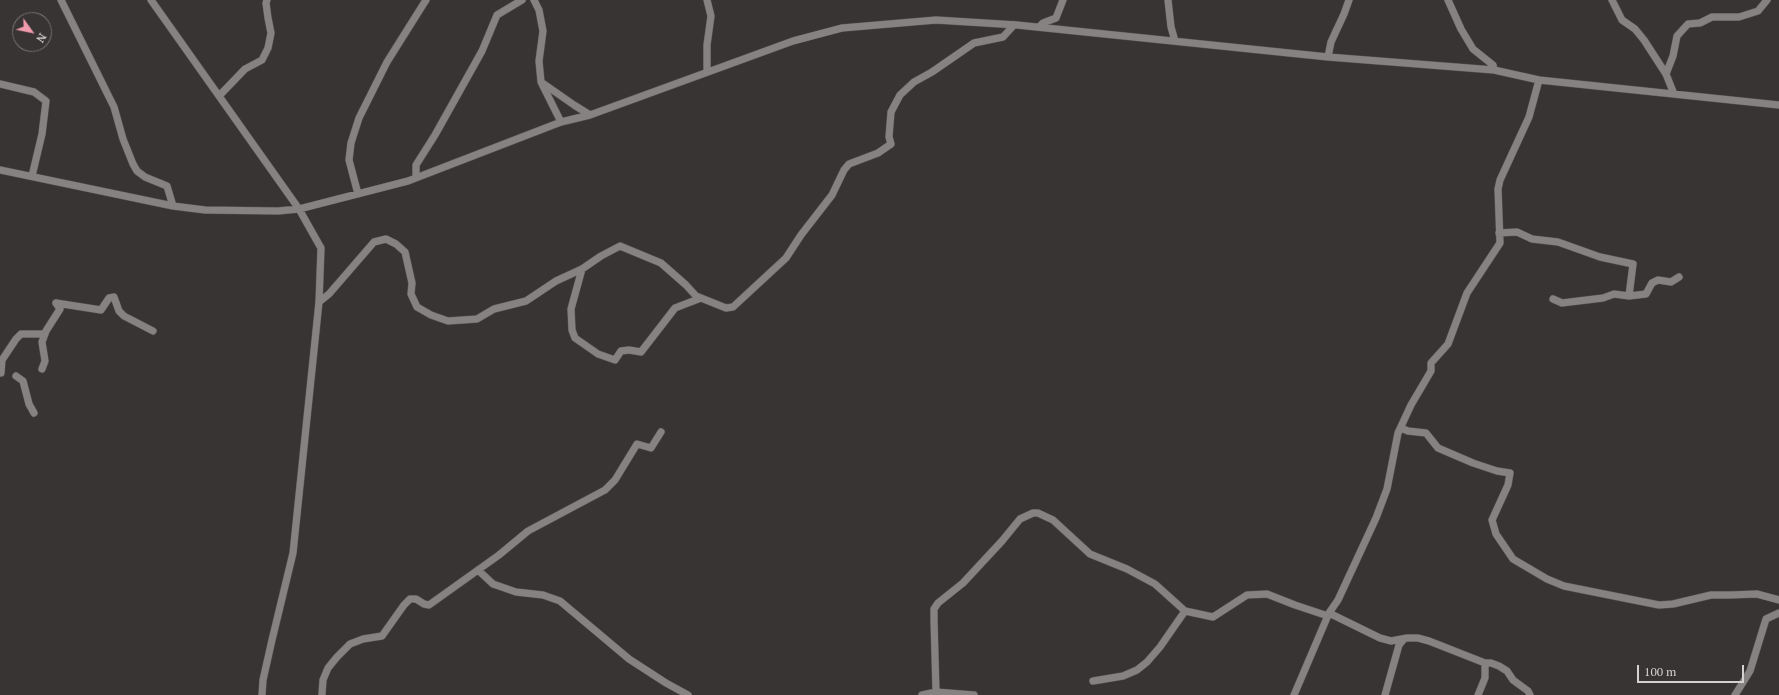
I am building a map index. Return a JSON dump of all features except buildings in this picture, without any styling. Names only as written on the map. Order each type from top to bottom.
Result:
[{"type":"street","points":[[61,0],[114,107],[123,139],[133,164],[145,177],[167,186],[173,206]]},
{"type":"street","points":[[151,0],[299,209],[321,248],[319,302],[293,553],[263,680],[262,695]]},
{"type":"street","points":[[218,96],[245,69],[262,60],[268,48],[271,33],[266,3],[268,0]]},
{"type":"street","points":[[358,194],[349,160],[351,143],[359,118],[380,75],[426,0]]},
{"type":"street","points":[[416,177],[416,165],[435,135],[482,51],[497,15],[522,0]]},
{"type":"street","points":[[534,0],[539,10],[543,31],[540,61],[541,82],[561,122]]},
{"type":"street","points":[[707,0],[711,16],[707,45],[707,72]]},
{"type":"street","points":[[1039,27],[1043,23],[1056,18],[1062,0]]},
{"type":"street","points":[[1168,0],[1171,27],[1175,41]]},
{"type":"street","points":[[1328,58],[1331,42],[1349,0]]},
{"type":"street","points":[[1448,0],[1461,29],[1473,49],[1492,65],[1494,70]]},
{"type":"street","points":[[1612,0],[1622,20],[1635,30],[1644,40],[1666,74],[1674,94]]},
{"type":"street","points":[[1666,74],[1673,56],[1677,36],[1688,24],[1700,23],[1712,17],[1739,17],[1758,11],[1767,0]]},
{"type":"street","points":[[0,170],[173,206],[205,210],[278,211],[299,209],[408,181],[561,122],[590,115],[793,40],[842,28],[936,20],[1039,27],[1328,58],[1494,70],[1539,80],[1779,105]]},
{"type":"street","points":[[319,302],[329,294],[374,242],[386,239],[396,244],[405,252],[412,283],[411,294],[417,307],[431,316],[448,321],[477,319],[494,309],[526,301],[556,281],[582,269],[601,256],[620,246],[661,263],[696,296],[726,308],[733,307],[786,258],[801,235],[832,195],[844,170],[849,164],[878,153],[891,144],[889,137],[891,112],[900,94],[914,82],[938,68],[974,43],[1003,37],[1014,25]]},
{"type":"street","points":[[1294,695],[1329,615],[1338,600],[1388,489],[1398,433],[1431,371],[1431,363],[1448,344],[1467,294],[1500,243],[1498,189],[1500,180],[1529,117],[1539,80]]},
{"type":"street","points":[[541,82],[574,106],[590,115]]},
{"type":"street","points":[[0,84],[34,92],[46,101],[42,134],[32,176]]},
{"type":"street","points":[[1499,233],[1517,232],[1532,240],[1558,242],[1600,257],[1633,264],[1629,296]]},
{"type":"street","points":[[582,269],[571,309],[572,330],[575,338],[592,350],[598,354],[615,360],[621,351],[629,350],[641,352],[675,308],[701,298]]},
{"type":"street","points":[[1553,300],[1562,303],[1604,298],[1614,294],[1629,296],[1646,294],[1652,283],[1658,280],[1671,282],[1678,277]]},
{"type":"street","points":[[42,369],[45,360],[42,342],[60,309],[66,304],[101,310],[109,298],[114,297],[119,311],[153,331]]},
{"type":"street","points":[[1,374],[2,360],[21,334],[45,334]]},
{"type":"street","points":[[16,376],[22,381],[29,404],[34,413]]},
{"type":"street","points":[[1401,428],[1408,431],[1426,433],[1438,448],[1479,465],[1510,473],[1508,485],[1492,520],[1496,534],[1513,559],[1547,579],[1564,586],[1659,604],[1673,604],[1711,595],[1757,594],[1779,600]]},
{"type":"street","points":[[322,694],[323,680],[328,668],[337,656],[350,644],[363,639],[382,636],[410,599],[416,599],[429,605],[478,570],[528,531],[605,490],[615,480],[637,444],[651,448],[661,432]]},
{"type":"street","points":[[936,692],[934,609],[938,603],[963,583],[1020,520],[1038,512],[1053,520],[1090,554],[1127,569],[1155,584],[1185,611],[1213,617],[1247,594],[1267,594],[1295,605],[1329,615],[1380,638],[1391,641],[1404,638],[1418,638],[1485,663],[1491,663],[1499,666],[1507,671],[1513,680],[1528,691],[1530,695]]},
{"type":"street","points":[[478,570],[493,584],[516,592],[542,595],[560,601],[629,658],[660,680],[688,695]]},
{"type":"street","points":[[1093,681],[1123,676],[1137,670],[1147,662],[1160,647],[1185,611]]},
{"type":"street","points":[[1734,695],[1750,671],[1766,619],[1779,613]]},
{"type":"street","points":[[1385,695],[1399,646],[1404,638]]},
{"type":"street","points":[[1478,695],[1485,678],[1485,663]]},
{"type":"street","points":[[922,695],[936,692],[974,695]]}]
